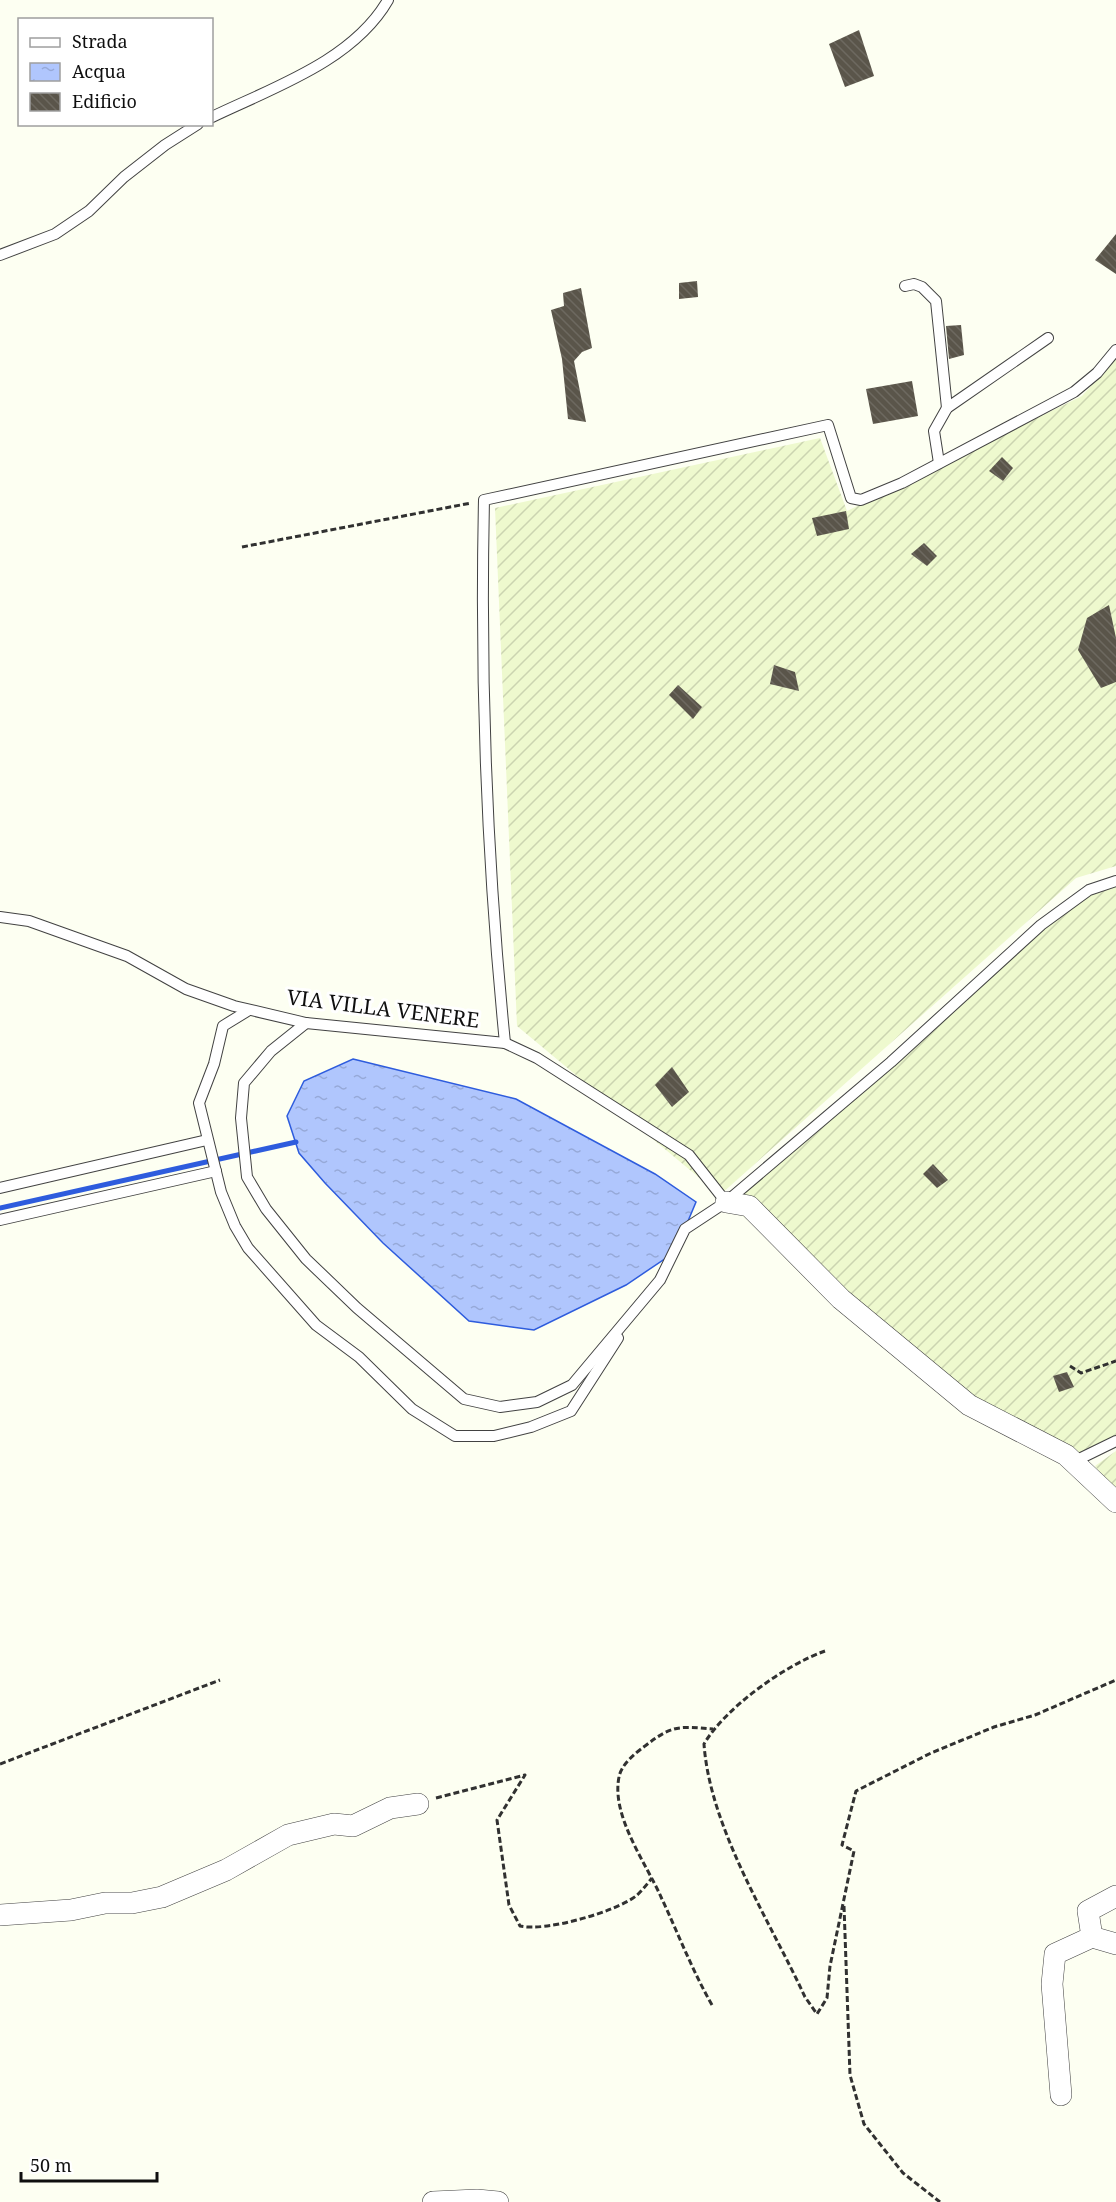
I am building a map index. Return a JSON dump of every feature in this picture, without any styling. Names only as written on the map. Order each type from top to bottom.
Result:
[{"type":"street","points":[[726,1202],[749,1206],[841,1299],[969,1405],[1075,1461],[1116,1502]]},
{"type":"street","points":[[0,1915],[71,1910],[162,1897],[226,1870],[264,1845],[288,1835],[334,1824],[353,1826],[390,1808],[418,1804]]},
{"type":"street","points":[[1092,1937],[1088,1911],[1116,1896]]},
{"type":"street","points":[[1061,2095],[1052,1984],[1055,1954],[1092,1937],[1116,1944]]},
{"type":"street","points":[[433,2202],[477,2200],[498,2202]]},
{"type":"lane","points":[[213,116],[339,51],[360,34],[388,0]]},
{"type":"lane","points":[[0,255],[55,234],[89,212],[124,177],[165,145],[195,126]]},
{"type":"lane","points":[[905,286],[922,287],[936,301],[947,408]]},
{"type":"lane","points":[[939,463],[934,431],[947,408],[1048,338]]},
{"type":"lane","points":[[505,1043],[497,963],[489,780],[482,591],[484,500],[828,424],[851,498],[861,500],[939,463],[1074,392],[1116,350]]},
{"type":"lane","points":[[306,1023],[271,1051],[244,1083],[241,1118],[247,1178],[266,1209],[306,1259],[357,1308],[464,1400],[500,1407],[537,1402],[572,1385],[632,1315],[660,1280],[685,1228],[726,1202],[891,1062],[1041,925],[1089,890],[1116,881]]},
{"type":"lane","name":"VIA VILLA VENERE","points":[[0,917],[29,921],[127,956],[186,989],[249,1010],[306,1023],[505,1043],[537,1058],[689,1155],[726,1202]]},
{"type":"lane","points":[[249,1010],[223,1026],[214,1064],[200,1103],[215,1170],[236,1226],[248,1248],[316,1325],[359,1357],[412,1409],[455,1436],[494,1436],[531,1427],[571,1411],[632,1315]]},
{"type":"lane","points":[[0,1188],[207,1140]]},
{"type":"lane","points":[[0,1220],[215,1170]]},
{"type":"lane","points":[[1075,1461],[1116,1441]]},
{"type":"path","points":[[242,548],[484,500]]},
{"type":"path","points":[[1070,1366],[1081,1373],[1116,1361]]},
{"type":"path","points":[[825,1651],[799,1660],[776,1676],[713,1729],[704,1744],[705,1759],[722,1819],[746,1878],[805,1997],[817,2014],[827,1998],[830,1966],[854,1851],[842,1845],[856,1791],[931,1753],[994,1727],[1035,1715],[1116,1680]]},
{"type":"path","points":[[0,1764],[220,1680]]},
{"type":"path","points":[[712,2005],[684,1951],[652,1878],[626,1829],[619,1801],[619,1776],[634,1754],[667,1729],[713,1729]]},
{"type":"path","points":[[418,1804],[477,1786],[525,1775],[497,1820],[509,1905],[520,1926],[549,1927],[616,1905],[636,1896],[652,1878]]},
{"type":"path","points":[[844,1902],[850,2075],[864,2124],[903,2173],[940,2202]]},
{"type":"green space","points":[[1116,358],[1116,866],[1076,878],[720,1195],[517,1026],[495,508],[820,438],[847,511],[1082,396]]},
{"type":"green space","points":[[1116,885],[1116,1443],[1075,1461],[955,1394],[726,1202],[1080,897]]},
{"type":"green space","points":[[1116,1451],[1116,1491],[1095,1466]]},
{"type":"water","points":[[353,1059],[516,1099],[655,1174],[696,1202],[675,1252],[626,1285],[534,1330],[469,1321],[383,1243],[299,1153],[287,1116],[304,1081]]},
{"type":"building","points":[[859,30],[874,76],[845,87],[829,44]]},
{"type":"building","points":[[1116,234],[1116,274],[1095,260]]},
{"type":"building","points":[[697,281],[698,297],[679,299],[679,283]]},
{"type":"building","points":[[581,288],[592,348],[582,352],[574,361],[586,422],[568,419],[562,359],[551,310],[564,306],[563,293]]},
{"type":"building","points":[[961,325],[964,355],[949,359],[946,326]]},
{"type":"building","points":[[912,381],[918,416],[873,424],[866,389]]},
{"type":"building","points":[[1002,457],[1013,468],[1003,481],[989,471]]},
{"type":"building","points":[[846,511],[849,529],[817,536],[812,518]]},
{"type":"building","points":[[924,543],[937,556],[927,566],[911,554]]},
{"type":"building","points":[[1109,605],[1116,638],[1116,682],[1101,688],[1078,650],[1087,618]]},
{"type":"building","points":[[774,665],[795,672],[799,691],[770,684]]},
{"type":"building","points":[[678,685],[702,707],[693,719],[669,695]]},
{"type":"building","points":[[672,1067],[689,1092],[672,1107],[655,1085]]},
{"type":"building","points":[[933,1164],[948,1180],[937,1188],[923,1174]]},
{"type":"building","points":[[1067,1372],[1074,1387],[1059,1392],[1053,1376]]},
{"type":"waterway","points":[[0,1208],[296,1142]]}]
